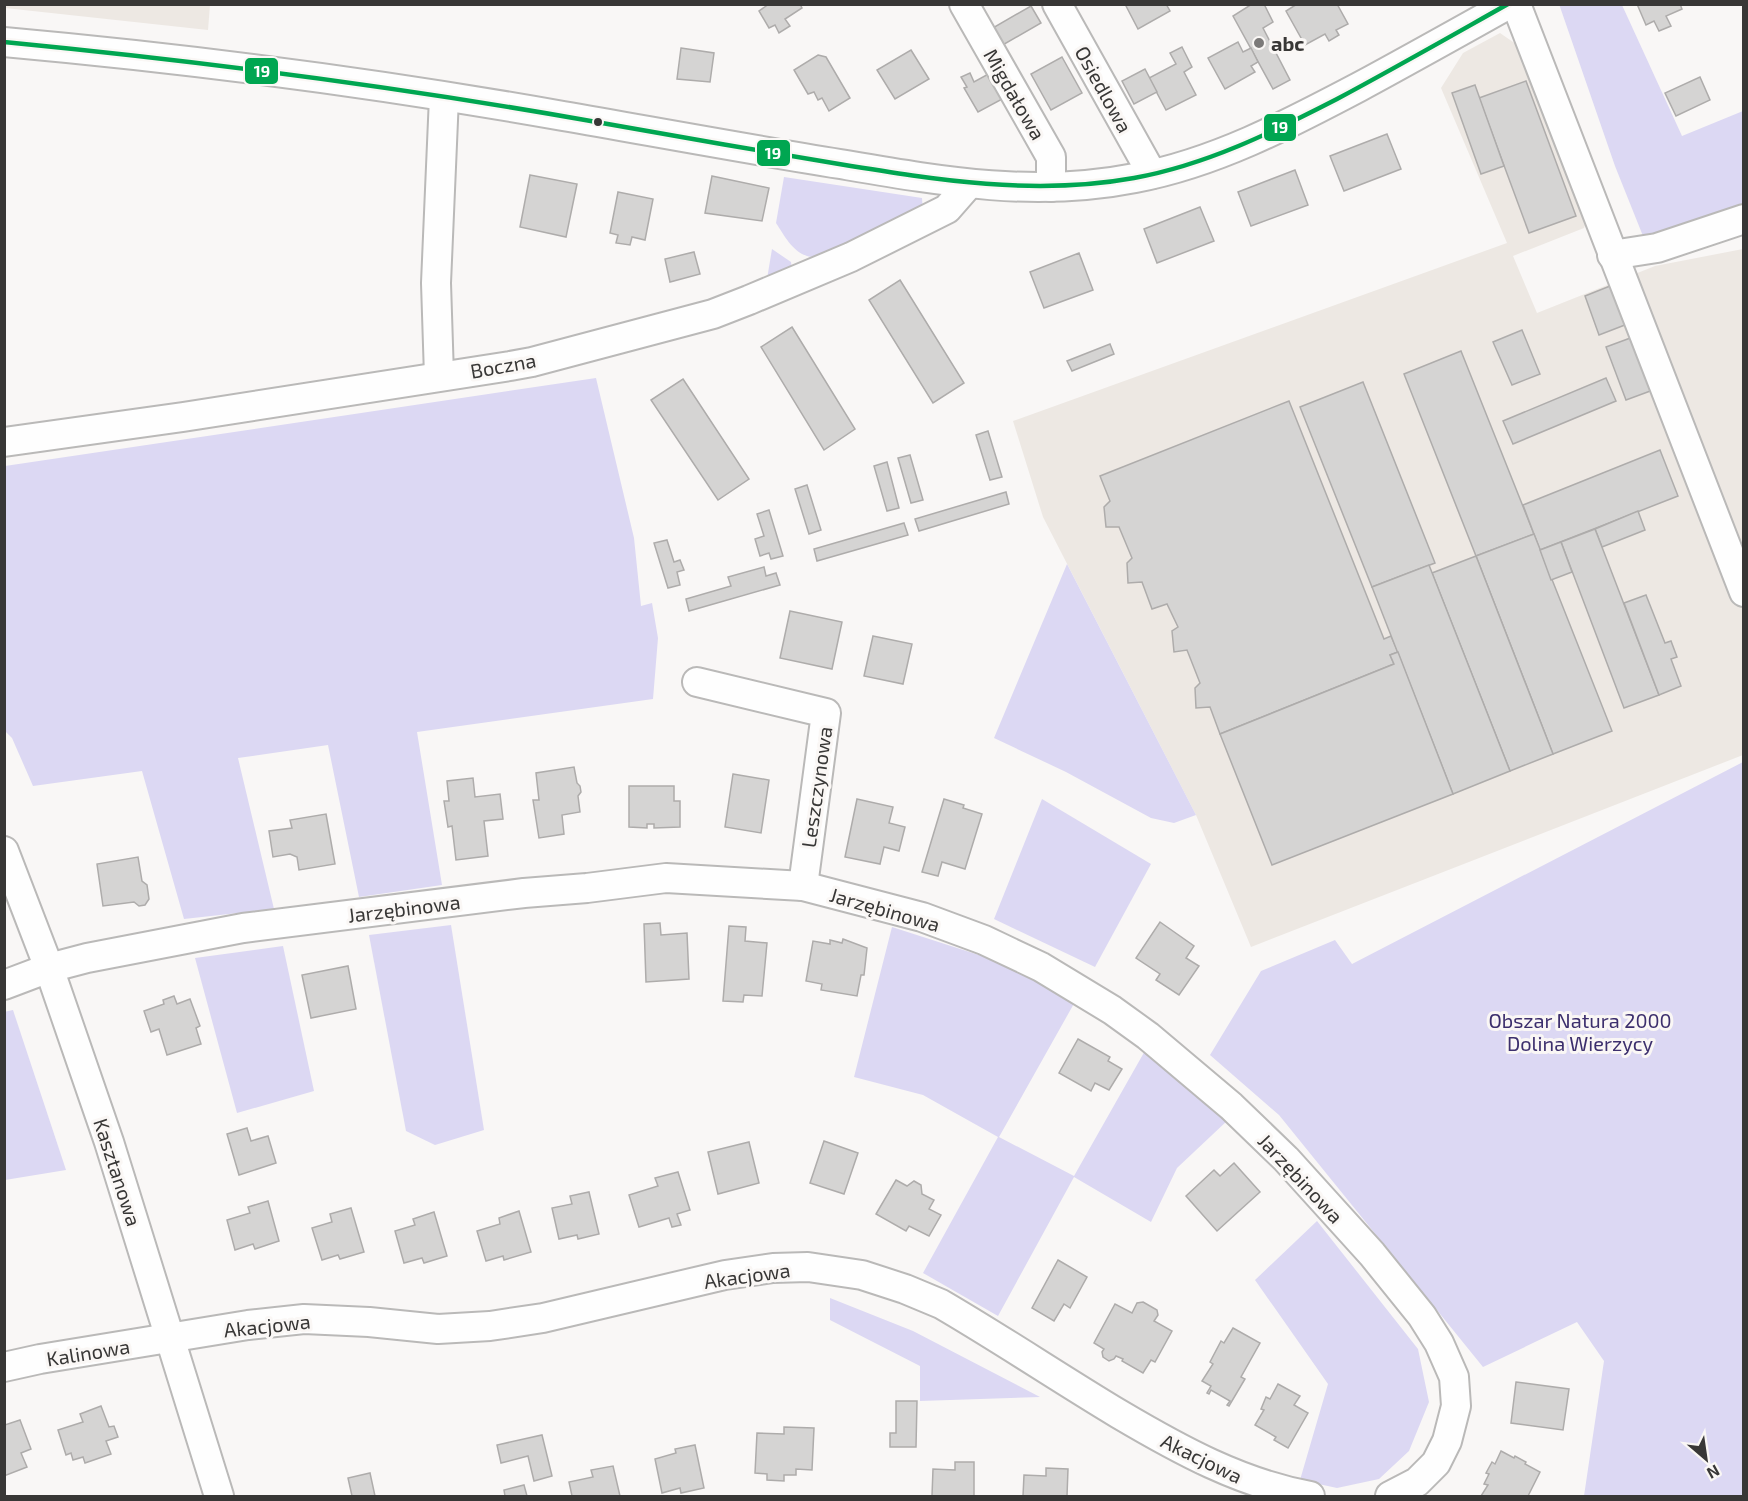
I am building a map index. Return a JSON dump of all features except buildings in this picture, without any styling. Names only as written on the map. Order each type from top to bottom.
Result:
[{"type":"street","name":"Migdałowa","points":[[964,4],[1051,157],[1051,187]]},
{"type":"street","name":"Osiedlowa","points":[[1057,4],[1152,174]]},
{"type":"street","points":[[4,42],[301,74],[968,185],[1074,187],[1152,174],[1245,144],[1287,126],[1509,4]]},
{"type":"street","points":[[1516,4],[1743,592]]},
{"type":"street","points":[[439,376],[436,284],[444,97]]},
{"type":"street","name":"Boczna","points":[[4,442],[195,415],[532,362],[713,314],[830,266],[910,228],[947,209],[968,185]]},
{"type":"street","points":[[1612,255],[1657,248],[1743,219]]},
{"type":"street","name":"Leszczynowa","points":[[697,682],[826,713],[803,886]]},
{"type":"street","name":"Kasztanowa","points":[[4,850],[49,968],[109,1142],[219,1497]]},
{"type":"street","name":"Jarzębinowa","points":[[4,985],[49,968],[87,958],[243,928],[524,892],[587,888],[666,878],[803,886],[922,917],[984,940],[1041,967],[1086,993],[1148,1036],[1232,1106],[1286,1159],[1372,1254],[1422,1317],[1439,1343],[1454,1377],[1456,1406],[1447,1441],[1436,1463],[1417,1482],[1390,1497]]},
{"type":"street","name":"Akacjowa","points":[[171,1339],[248,1325],[304,1319],[369,1322],[438,1329],[490,1326],[543,1318],[725,1275],[773,1268],[808,1267],[837,1270],[862,1275],[906,1289],[940,1304],[1154,1435],[1206,1462],[1263,1485],[1310,1497]]},
{"type":"street","name":"Kalinowa","points":[[4,1367],[40,1359],[171,1339]]},
{"type":"shaded area","points":[[5,4],[210,5],[208,30],[5,8]]},
{"type":"shaded area","points":[[1500,33],[1529,53],[1589,215],[1584,228],[1513,256],[1537,313],[1655,266],[1743,249],[1743,755],[1251,947],[1196,815],[1043,517],[1013,421],[1507,243],[1441,88],[1463,53]]},
{"type":"green space","points":[[1559,4],[1622,5],[1682,136],[1743,111],[1743,215],[1643,236],[1615,166]]},
{"type":"green space","points":[[784,177],[922,198],[923,214],[882,234],[831,254],[817,257],[807,256],[793,247],[776,223]]},
{"type":"green space","points":[[772,249],[791,262],[792,270],[767,279]]},
{"type":"green space","points":[[596,378],[634,538],[641,606],[652,603],[658,638],[653,699],[417,732],[442,885],[359,897],[328,745],[238,758],[274,909],[184,919],[142,771],[33,786],[12,738],[5,731],[5,466]]},
{"type":"green space","points":[[1067,564],[1196,815],[1174,823],[1151,818],[1066,772],[994,738]]},
{"type":"green space","name":"Obszar Natura 2000 Dolina Wierzycy","points":[[1743,762],[1743,1496],[1584,1496],[1604,1361],[1577,1322],[1483,1367],[1279,1115],[1210,1055],[1261,971],[1335,940],[1352,964]]},
{"type":"green space","points":[[1042,799],[1151,864],[1095,967],[994,919]]},
{"type":"green space","points":[[451,925],[484,1130],[435,1145],[406,1131],[369,935]]},
{"type":"green space","points":[[892,927],[982,956],[1076,1000],[999,1137],[1074,1176],[1146,1049],[1228,1120],[1177,1168],[1151,1222],[1074,1177],[998,1316],[923,1273],[998,1137],[923,1095],[854,1077]]},
{"type":"green space","points":[[283,946],[314,1091],[237,1113],[195,958]]},
{"type":"green space","points":[[13,1010],[66,1170],[5,1180],[4,1012]]},
{"type":"green space","points":[[1317,1221],[1418,1349],[1429,1402],[1409,1451],[1379,1479],[1337,1488],[1300,1480],[1328,1384],[1255,1280]]},
{"type":"green space","points":[[830,1298],[913,1331],[1040,1397],[920,1401],[920,1366],[830,1320]]},
{"type":"transit line","name":"19","points":[[4,42],[150,57],[368,85],[949,180],[986,184],[1060,186],[1134,178],[1161,172],[1238,146],[1337,99],[1508,4]]},
{"type":"place","name":"abc","points":[[1259,43]]}]
